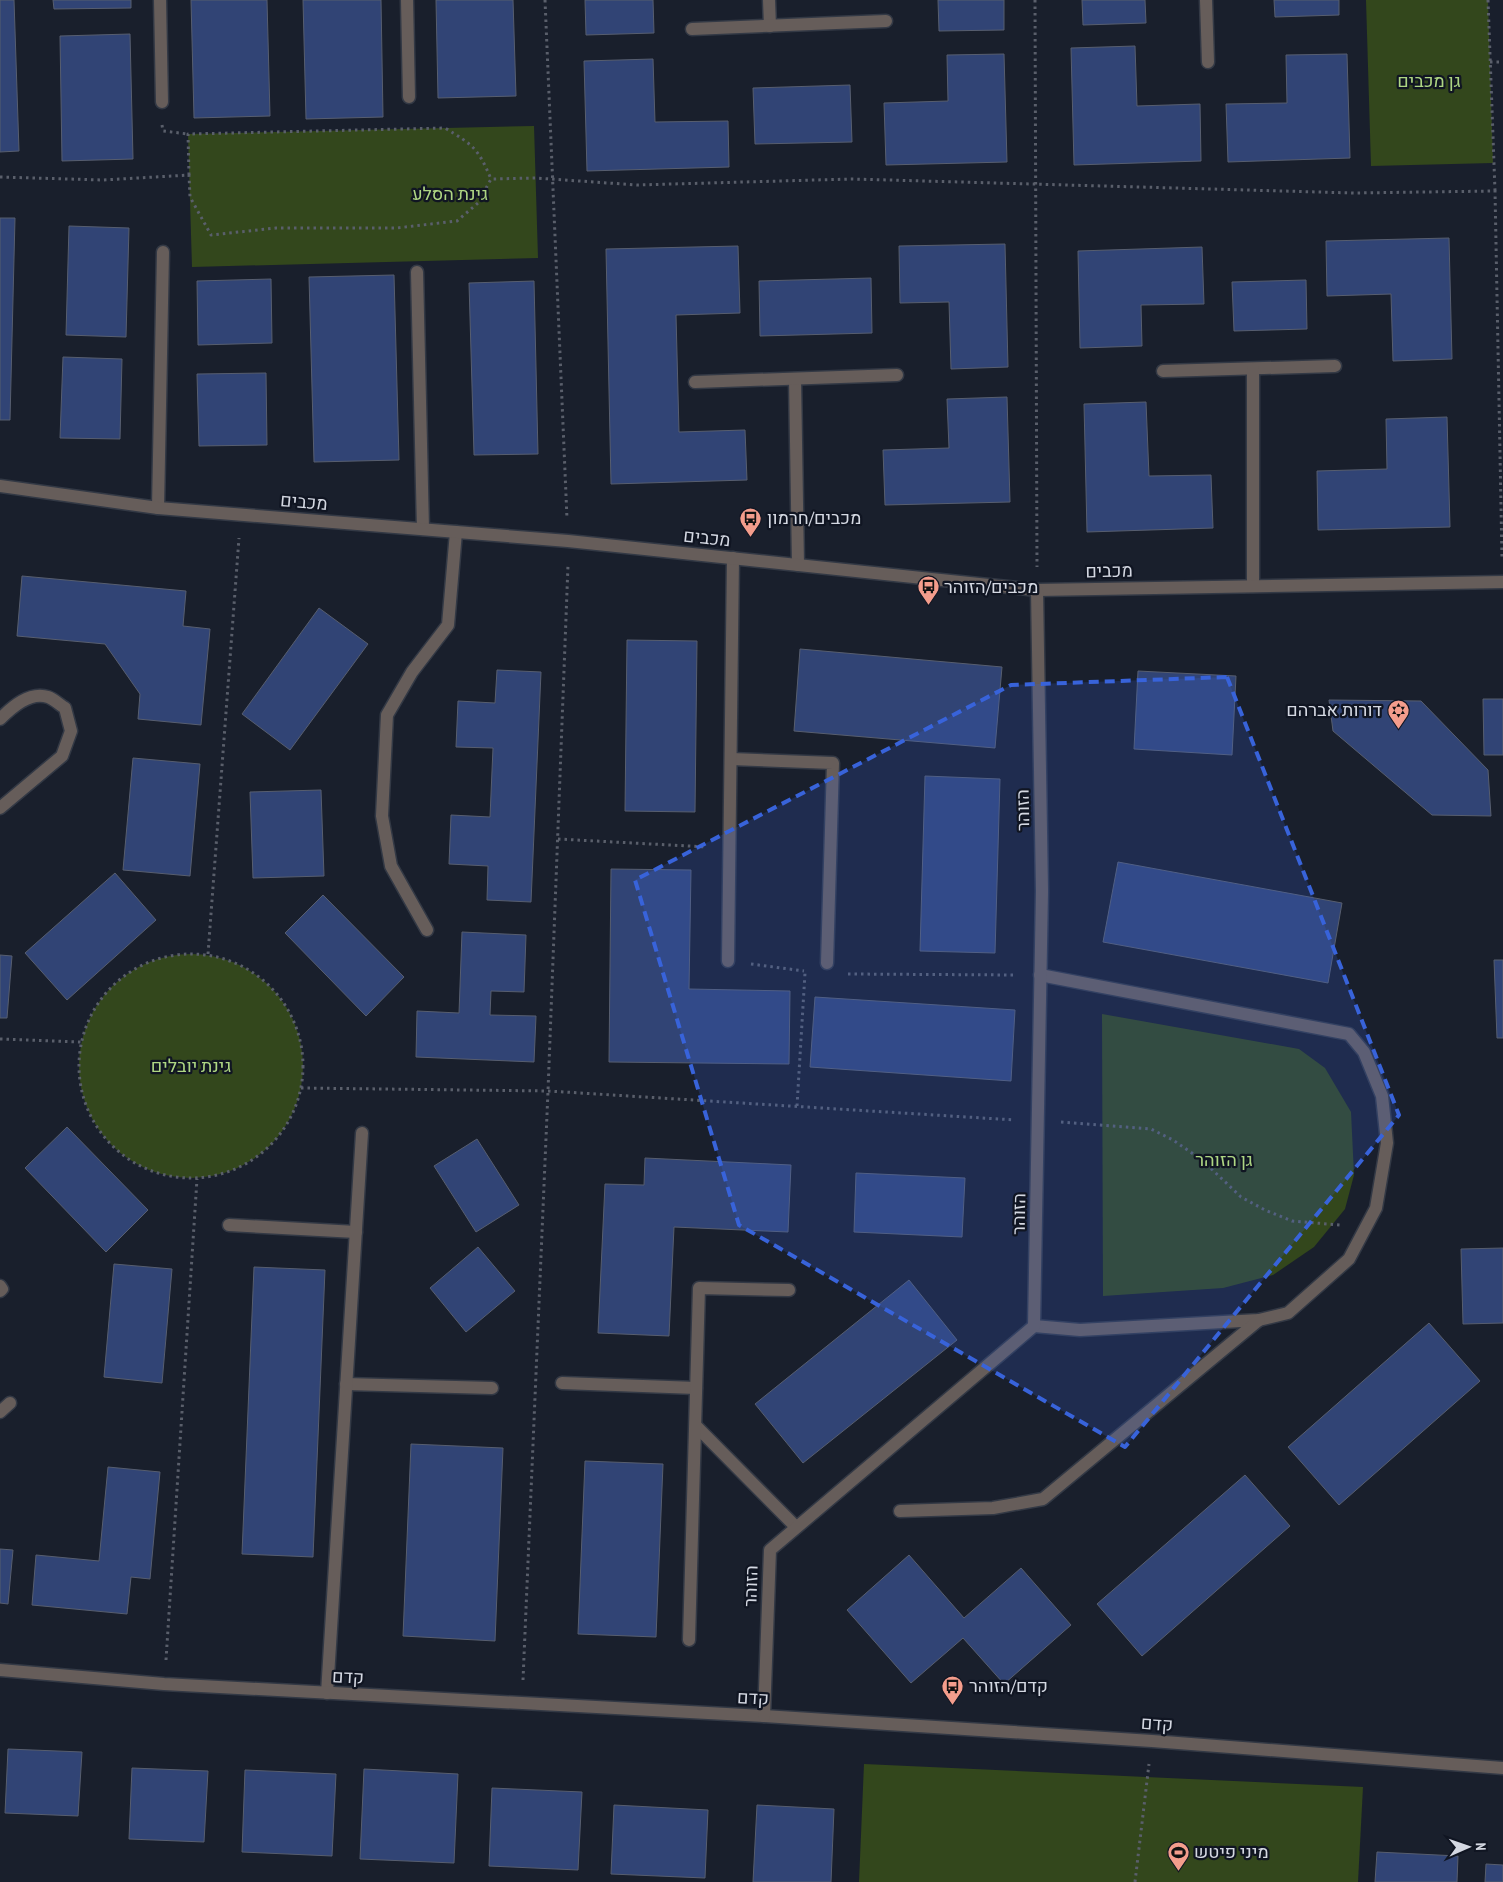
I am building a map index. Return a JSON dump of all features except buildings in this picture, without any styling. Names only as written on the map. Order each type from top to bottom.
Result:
[{"type":"street","points":[[160,0],[162,102]]},
{"type":"street","points":[[407,0],[409,97]]},
{"type":"street","points":[[769,0],[770,26]]},
{"type":"street","points":[[1206,0],[1208,62]]},
{"type":"street","points":[[692,29],[886,21]]},
{"type":"street","points":[[158,508],[163,252]]},
{"type":"street","points":[[417,272],[423,529]]},
{"type":"street","points":[[1163,371],[1335,366]]},
{"type":"street","points":[[1252,586],[1253,369]]},
{"type":"street","points":[[695,382],[898,375]]},
{"type":"street","points":[[795,379],[798,565]]},
{"type":"street","name":"מכבים","points":[[0,486],[158,508],[568,541],[1037,590],[1503,582]]},
{"type":"street","points":[[427,930],[391,866],[382,816],[387,715],[412,672],[448,625],[456,532]]},
{"type":"street","points":[[728,961],[733,558]]},
{"type":"street","name":"הזוהר","points":[[764,1716],[770,1550],[1034,1326],[1042,891],[1037,590]]},
{"type":"street","points":[[0,719],[14,706],[32,697],[48,697],[65,708],[71,731],[62,756],[0,808]]},
{"type":"street","points":[[731,759],[833,763],[827,968]]},
{"type":"street","points":[[1034,1326],[1080,1330],[1259,1320],[1288,1313],[1349,1260],[1376,1208],[1387,1144],[1382,1096],[1364,1052],[1349,1034],[1040,976]]},
{"type":"street","points":[[327,1693],[362,1133]]},
{"type":"street","points":[[228,1225],[356,1232]]},
{"type":"street","points":[[0,1286],[2,1289],[0,1291]]},
{"type":"street","points":[[689,1640],[699,1288],[789,1290]]},
{"type":"street","points":[[900,1511],[993,1508],[1043,1499],[1259,1320]]},
{"type":"street","points":[[562,1383],[696,1388]]},
{"type":"street","points":[[346,1384],[492,1388]]},
{"type":"street","points":[[0,1412],[10,1403]]},
{"type":"street","points":[[696,1426],[796,1527]]},
{"type":"street","name":"קדם","points":[[0,1670],[164,1684],[764,1716],[1152,1741],[1503,1768]]},
{"type":"path","points":[[522,1703],[558,839],[568,541],[545,0]]},
{"type":"path","points":[[1034,0],[1037,590]]},
{"type":"path","points":[[1488,0],[1503,582]]},
{"type":"path","points":[[1490,62],[1503,62]]},
{"type":"path","points":[[445,128],[472,145],[483,161],[491,179],[478,204],[457,221],[397,228],[276,228],[211,235],[190,197],[188,134],[445,128]]},
{"type":"path","points":[[0,177],[103,180],[189,175]]},
{"type":"path","points":[[491,179],[553,179],[637,185],[852,179],[1354,193],[1494,191]]},
{"type":"path","points":[[208,954],[241,515]]},
{"type":"path","points":[[558,839],[708,847],[708,856]]},
{"type":"path","points":[[174,954],[208,954],[242,965],[271,987],[292,1017],[303,1052],[301,1088],[292,1116],[275,1141],[253,1160],[226,1174],[198,1179],[163,1176],[131,1162],[105,1139],[87,1110],[79,1076],[81,1042],[93,1010],[114,983],[121,978],[142,964],[174,954]]},
{"type":"path","points":[[728,961],[805,971],[827,968],[1040,976]]},
{"type":"path","points":[[797,1106],[805,971]]},
{"type":"path","points":[[0,1039],[81,1042]]},
{"type":"path","points":[[301,1088],[548,1091],[1038,1121],[1151,1130],[1173,1140],[1202,1160],[1241,1197],[1265,1210],[1292,1221],[1367,1226]]},
{"type":"path","points":[[164,1684],[198,1179]]},
{"type":"path","points":[[1135,1882],[1152,1741]]},
{"type":"highlighted area","points":[[1227,677],[1399,1115],[1125,1447],[739,1225],[635,880],[1011,685]]},
{"type":"green space","name":"גן מכבים","points":[[1366,0],[1488,0],[1493,163],[1371,166]]},
{"type":"green space","name":"גינת הסלע","points":[[534,126],[538,258],[192,267],[188,134]]},
{"type":"green space","name":"גינת יובלים","points":[[191,954],[213,956],[244,967],[262,979],[278,995],[290,1013],[298,1033],[303,1066],[301,1088],[290,1119],[278,1137],[262,1153],[244,1165],[224,1173],[191,1178],[169,1176],[138,1165],[120,1153],[104,1137],[92,1119],[84,1099],[79,1066],[81,1044],[92,1013],[104,995],[120,979],[138,967],[158,959]]},
{"type":"green space","name":"גן הזוהר","points":[[1102,1014],[1299,1049],[1325,1068],[1351,1112],[1354,1175],[1345,1209],[1314,1247],[1273,1275],[1223,1288],[1103,1296]]},
{"type":"green space","points":[[864,1764],[1363,1787],[1358,1882],[859,1882]]},
{"type":"place","name":"מכבים/חרמון","points":[[751,537]]},
{"type":"place","name":"מכבים/הזוהר","points":[[928,606]]},
{"type":"place","name":"דורות אברהם","points":[[1398,729]]},
{"type":"place","name":"קדם/הזוהר","points":[[953,1705]]},
{"type":"place","name":"מיני פיטש","points":[[1178,1871]]}]
